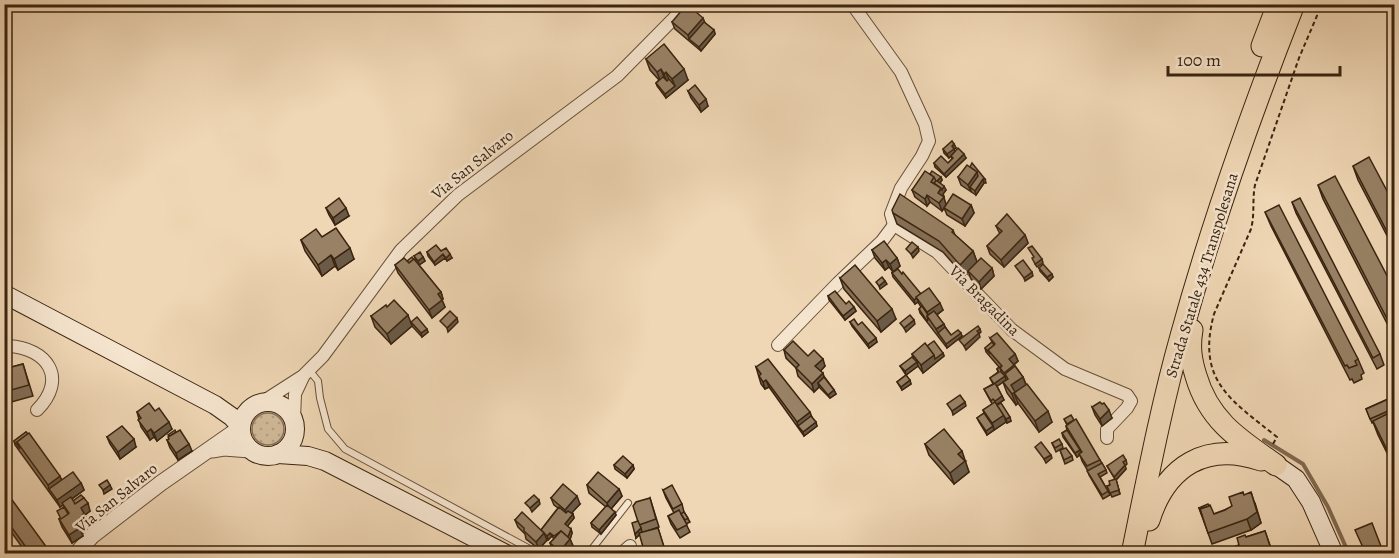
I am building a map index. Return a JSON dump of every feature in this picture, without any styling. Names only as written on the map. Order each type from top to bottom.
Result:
[{"type":"highway","name":"Strada Statale 434 Transpolesana","points":[[1118,554],[1150,401],[1183,280],[1221,157],[1278,4]]},
{"type":"highway","name":"Strada Statale 434 Transpolesana","points":[[1132,554],[1180,337],[1234,164],[1294,4]]},
{"type":"highway","points":[[1234,164],[1229,209],[1195,318],[1190,341],[1191,358],[1207,405],[1225,428],[1276,465]]},
{"type":"highway","points":[[1142,554],[1154,504],[1170,478],[1189,464],[1217,454],[1232,453],[1276,465]]},
{"type":"main road","points":[[4,294],[215,405],[240,427]]},
{"type":"main road","points":[[260,403],[248,409],[240,427],[242,438],[250,450],[264,456],[278,454],[308,456],[325,461],[506,554]]},
{"type":"main road","points":[[215,405],[281,404],[291,414],[294,423],[311,449],[325,461]]},
{"type":"main road","points":[[278,454],[291,443],[294,423]]},
{"type":"main road","points":[[1276,465],[1296,479],[1311,502],[1334,554]]},
{"type":"street","name":"Via San Salvaro","points":[[260,403],[306,373],[323,356],[401,250],[458,195],[617,76],[688,4]]},
{"type":"street","points":[[778,345],[882,241],[894,225],[891,214],[901,188],[929,141],[925,124],[901,72],[852,4]]},
{"type":"street","name":"Via Bragadina","points":[[894,225],[937,252],[1012,330],[1047,356],[1065,369],[1127,395],[1131,401],[1107,429],[1107,438]]},
{"type":"street","points":[[6,348],[20,347],[44,358],[49,364],[53,380],[47,399],[37,410]]},
{"type":"street","name":"Via San Salvaro","points":[[294,423],[295,394],[306,373]]},
{"type":"street","name":"Via San Salvaro","points":[[76,554],[92,536],[160,483],[209,451],[240,427]]},
{"type":"street","name":"Via San Salvaro","points":[[209,451],[224,448],[250,450]]},
{"type":"lane","points":[[306,373],[318,381],[328,429],[345,448],[539,554]]},
{"type":"lane","points":[[588,554],[628,503]]},
{"type":"path","points":[[1277,437],[1236,405],[1223,391],[1210,361],[1210,328],[1251,229],[1254,217],[1255,185],[1299,58],[1322,4]]},
{"type":"shaded area","points":[[268,413],[279,418],[284,429],[279,440],[268,445],[257,440],[252,429],[257,418]]},
{"type":"building","points":[[687,4],[703,18],[688,35],[672,22]]},
{"type":"building","points":[[704,22],[714,30],[699,47],[689,39]]},
{"type":"building","points":[[664,44],[684,69],[672,79],[661,69],[657,72],[646,59]]},
{"type":"building","points":[[663,77],[667,81],[669,79],[675,86],[665,94],[656,83]]},
{"type":"building","points":[[695,85],[706,99],[699,105],[688,91]]},
{"type":"building","points":[[952,141],[954,149],[947,154],[943,149]]},
{"type":"building","points":[[958,148],[964,154],[944,174],[934,163],[941,156],[948,163]]},
{"type":"building","points":[[1369,157],[1395,206],[1395,247],[1353,166]]},
{"type":"building","points":[[972,163],[985,179],[975,191],[970,187],[978,176],[977,172],[970,167]]},
{"type":"building","points":[[967,165],[977,172],[968,185],[958,177]]},
{"type":"building","points":[[925,171],[934,177],[931,182],[941,188],[938,193],[944,197],[939,203],[927,195],[925,199],[912,190]]},
{"type":"building","points":[[932,171],[941,177],[937,181],[944,186],[942,190],[934,183],[936,181],[930,174]]},
{"type":"building","points":[[1335,176],[1395,291],[1395,334],[1318,185]]},
{"type":"building","points":[[900,194],[953,230],[952,232],[973,251],[960,265],[939,241],[893,213],[892,210]]},
{"type":"building","points":[[953,194],[971,205],[962,219],[944,208]]},
{"type":"building","points":[[339,198],[346,208],[333,218],[326,208]]},
{"type":"building","points":[[1300,198],[1380,354],[1373,358],[1292,202]]},
{"type":"building","points":[[1279,205],[1358,359],[1355,361],[1357,365],[1349,368],[1345,366],[1265,212]]},
{"type":"building","points":[[1007,214],[1025,235],[1001,260],[987,246],[1002,231],[996,226]]},
{"type":"building","points":[[336,228],[350,248],[334,259],[331,255],[318,265],[301,240],[316,229],[322,237]]},
{"type":"building","points":[[884,241],[897,258],[890,264],[886,260],[882,263],[872,250]]},
{"type":"building","points":[[912,242],[918,247],[911,254],[906,249]]},
{"type":"building","points":[[436,245],[441,251],[446,248],[450,254],[446,258],[443,254],[434,262],[427,252]]},
{"type":"building","points":[[1032,246],[1042,259],[1035,264],[1032,258],[1034,257],[1028,248]]},
{"type":"building","points":[[420,252],[423,257],[418,261],[414,256]]},
{"type":"building","points":[[404,258],[409,263],[414,259],[441,292],[438,294],[442,300],[429,310],[395,265]]},
{"type":"building","points":[[981,258],[992,268],[979,282],[968,271]]},
{"type":"building","points":[[1023,260],[1032,272],[1024,278],[1015,266]]},
{"type":"building","points":[[1043,264],[1052,274],[1047,277],[1039,268]]},
{"type":"building","points":[[855,265],[892,309],[877,321],[840,278]]},
{"type":"building","points":[[898,269],[921,294],[914,300],[892,273]]},
{"type":"building","points":[[882,277],[885,281],[879,286],[876,282]]},
{"type":"building","points":[[929,288],[940,303],[927,312],[916,297]]},
{"type":"building","points":[[835,291],[846,304],[849,301],[854,307],[843,316],[828,296]]},
{"type":"building","points":[[394,300],[408,315],[387,334],[371,316]]},
{"type":"building","points":[[922,306],[928,315],[927,321],[919,309]]},
{"type":"building","points":[[450,311],[457,318],[447,328],[440,321]]},
{"type":"building","points":[[934,311],[944,324],[936,329],[927,316]]},
{"type":"building","points":[[910,315],[914,320],[904,328],[900,323]]},
{"type":"building","points":[[417,317],[427,329],[421,333],[411,322]]},
{"type":"building","points":[[854,319],[858,325],[862,322],[876,338],[868,344],[850,322]]},
{"type":"building","points":[[978,326],[979,333],[964,346],[959,340]]},
{"type":"building","points":[[945,327],[951,335],[958,330],[961,333],[946,344],[938,333]]},
{"type":"building","points":[[997,333],[1015,354],[1009,359],[1014,365],[1004,373],[1000,368],[1002,366],[988,350],[995,344],[990,338]]},
{"type":"building","points":[[793,341],[808,356],[814,350],[823,359],[815,366],[823,373],[812,384],[796,368],[799,365],[784,350]]},
{"type":"building","points":[[934,341],[943,353],[935,359],[927,346]]},
{"type":"building","points":[[992,342],[994,345],[988,350],[990,354],[985,348]]},
{"type":"building","points":[[925,343],[934,355],[921,365],[912,354]]},
{"type":"building","points":[[912,357],[917,362],[905,371],[900,366]]},
{"type":"building","points":[[768,359],[810,412],[797,422],[766,380],[763,382],[759,376],[761,374],[756,367]]},
{"type":"building","points":[[23,364],[29,385],[4,392],[4,369]]},
{"type":"building","points":[[1015,366],[1023,377],[1011,385],[1015,392],[1012,394],[1003,382],[1008,379],[1005,374]]},
{"type":"building","points":[[1000,367],[1005,376],[995,383],[1002,396],[991,401],[984,389],[994,384],[990,378],[999,372],[997,369]]},
{"type":"building","points":[[906,375],[910,380],[901,387],[897,382]]},
{"type":"building","points":[[824,377],[834,390],[828,395],[818,383]]},
{"type":"building","points":[[1027,384],[1048,411],[1035,421],[1014,393]]},
{"type":"building","points":[[960,395],[965,402],[952,411],[947,404]]},
{"type":"building","points":[[1395,396],[1395,408],[1370,419],[1366,409]]},
{"type":"building","points":[[995,402],[1004,415],[992,423],[983,410]]},
{"type":"building","points":[[1100,402],[1104,403],[1109,410],[1100,419],[1092,407]]},
{"type":"building","points":[[149,403],[155,411],[159,408],[169,422],[154,433],[151,429],[147,432],[138,420],[141,418],[137,412]]},
{"type":"building","points":[[1001,403],[1010,417],[1006,419],[997,405]]},
{"type":"building","points":[[1395,410],[1395,459],[1392,460],[1373,421]]},
{"type":"building","points":[[984,413],[993,426],[986,431],[977,418]]},
{"type":"building","points":[[1071,415],[1074,420],[1067,424],[1064,419]]},
{"type":"building","points":[[811,416],[816,422],[803,432],[798,426]]},
{"type":"building","points":[[1076,419],[1100,460],[1087,466],[1079,454],[1082,452],[1066,426]]},
{"type":"building","points":[[122,426],[134,439],[118,452],[107,437]]},
{"type":"building","points":[[944,429],[962,451],[958,454],[965,461],[950,473],[925,444]]},
{"type":"building","points":[[180,430],[189,444],[176,453],[167,440]]},
{"type":"building","points":[[1067,430],[1080,450],[1075,453],[1062,433]]},
{"type":"building","points":[[26,432],[28,434],[17,442],[20,449],[14,441]]},
{"type":"building","points":[[29,433],[60,476],[48,485],[17,442]]},
{"type":"building","points":[[1059,439],[1062,444],[1055,448],[1052,443]]},
{"type":"building","points":[[1041,442],[1051,455],[1044,459],[1035,447]]},
{"type":"building","points":[[1066,448],[1072,456],[1064,460],[1060,450]]},
{"type":"building","points":[[1123,455],[1126,460],[1123,462],[1125,465],[1114,477],[1107,466]]},
{"type":"building","points":[[623,456],[633,465],[625,474],[614,465]]},
{"type":"building","points":[[1102,463],[1106,470],[1098,474],[1108,491],[1102,495],[1087,471]]},
{"type":"building","points":[[73,472],[81,483],[57,500],[49,489]]},
{"type":"building","points":[[598,472],[619,489],[607,503],[587,485]]},
{"type":"building","points":[[1116,479],[1119,490],[1110,493],[1107,486],[1110,485],[1109,481]]},
{"type":"building","points":[[107,480],[110,485],[103,490],[99,485]]},
{"type":"building","points":[[563,484],[577,496],[565,510],[551,498]]},
{"type":"building","points":[[672,485],[682,504],[673,509],[663,490]]},
{"type":"building","points":[[4,489],[50,552],[48,554],[31,554],[4,517]]},
{"type":"building","points":[[1243,492],[1244,495],[1251,492],[1257,512],[1247,519],[1208,533],[1200,509],[1210,505],[1214,514],[1225,510],[1232,506],[1229,497]]},
{"type":"building","points":[[81,495],[84,498],[75,504],[73,501]]},
{"type":"building","points":[[534,495],[539,500],[530,508],[525,503]]},
{"type":"building","points":[[71,497],[75,504],[84,498],[88,503],[81,508],[84,513],[76,523],[80,528],[69,535],[59,519],[69,513],[62,503]]},
{"type":"building","points":[[650,498],[656,519],[639,525],[633,506],[636,502]]},
{"type":"building","points":[[607,505],[615,512],[599,530],[591,523]]},
{"type":"building","points":[[64,507],[68,514],[61,519],[57,511]]},
{"type":"building","points":[[559,507],[566,513],[568,511],[573,514],[565,524],[571,529],[568,537],[561,531],[554,536],[550,533],[547,536],[541,530]]},
{"type":"building","points":[[679,510],[687,525],[677,530],[668,516]]},
{"type":"building","points":[[522,512],[544,533],[536,542],[515,520]]},
{"type":"building","points":[[684,512],[688,518],[685,520],[681,514]]},
{"type":"building","points":[[638,521],[641,528],[635,534],[632,523]]},
{"type":"building","points":[[1372,523],[1384,554],[1366,554],[1355,530]]},
{"type":"building","points":[[658,528],[666,553],[645,554],[639,533]]},
{"type":"building","points":[[561,531],[570,539],[560,551],[550,543]]},
{"type":"building","points":[[1265,531],[1271,549],[1259,554],[1239,554],[1236,546],[1239,545],[1237,538]]},
{"type":"building","points":[[1363,548],[1366,554],[1359,554],[1357,550]]},
{"type":"waterway","points":[[1264,440],[1303,464],[1328,507],[1349,554]]}]
